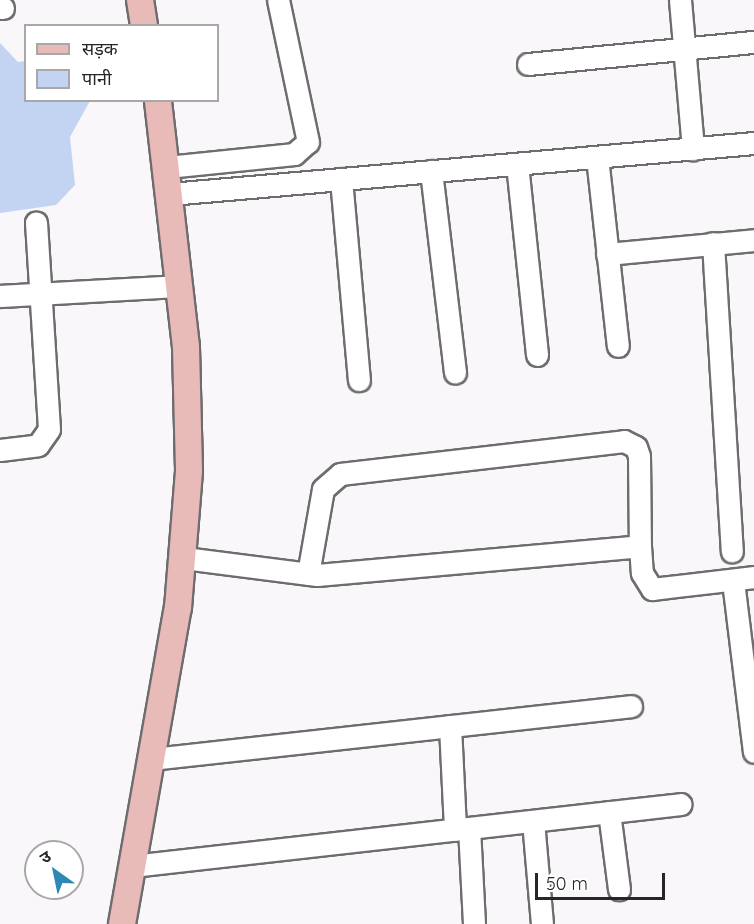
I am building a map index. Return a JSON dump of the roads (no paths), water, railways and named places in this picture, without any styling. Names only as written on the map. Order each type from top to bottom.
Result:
[{"type":"main road","points":[[140,0],[144,24]]},
{"type":"main road","points":[[122,924],[152,759],[184,558],[189,459],[180,286],[158,102]]},
{"type":"street","points":[[167,167],[294,154],[308,142],[278,0]]},
{"type":"street","points":[[680,0],[693,149]]},
{"type":"street","points":[[528,64],[754,42]]},
{"type":"street","points":[[170,194],[754,143]]},
{"type":"street","points":[[597,157],[618,346]]},
{"type":"street","points":[[517,164],[537,355]]},
{"type":"street","points":[[431,171],[455,373]]},
{"type":"street","points":[[340,179],[359,380]]},
{"type":"street","points":[[0,450],[38,445],[49,429],[36,222]]},
{"type":"street","points":[[607,254],[754,240]]},
{"type":"street","points":[[713,243],[732,551]]},
{"type":"street","points":[[0,296],[180,286]]},
{"type":"street","points":[[308,574],[323,489],[340,474],[624,441],[639,456],[642,573],[652,590],[744,579],[754,752]]},
{"type":"street","points":[[184,558],[308,574],[640,546]]},
{"type":"street","points":[[152,759],[631,706]]},
{"type":"street","points":[[450,726],[474,924]]},
{"type":"street","points":[[132,866],[681,804]]},
{"type":"street","points":[[609,812],[619,889]]},
{"type":"street","points":[[533,821],[542,924]]},
{"type":"water","points":[[0,43],[18,62],[24,61],[24,102],[89,102],[70,137],[75,185],[56,205],[0,213]]}]
